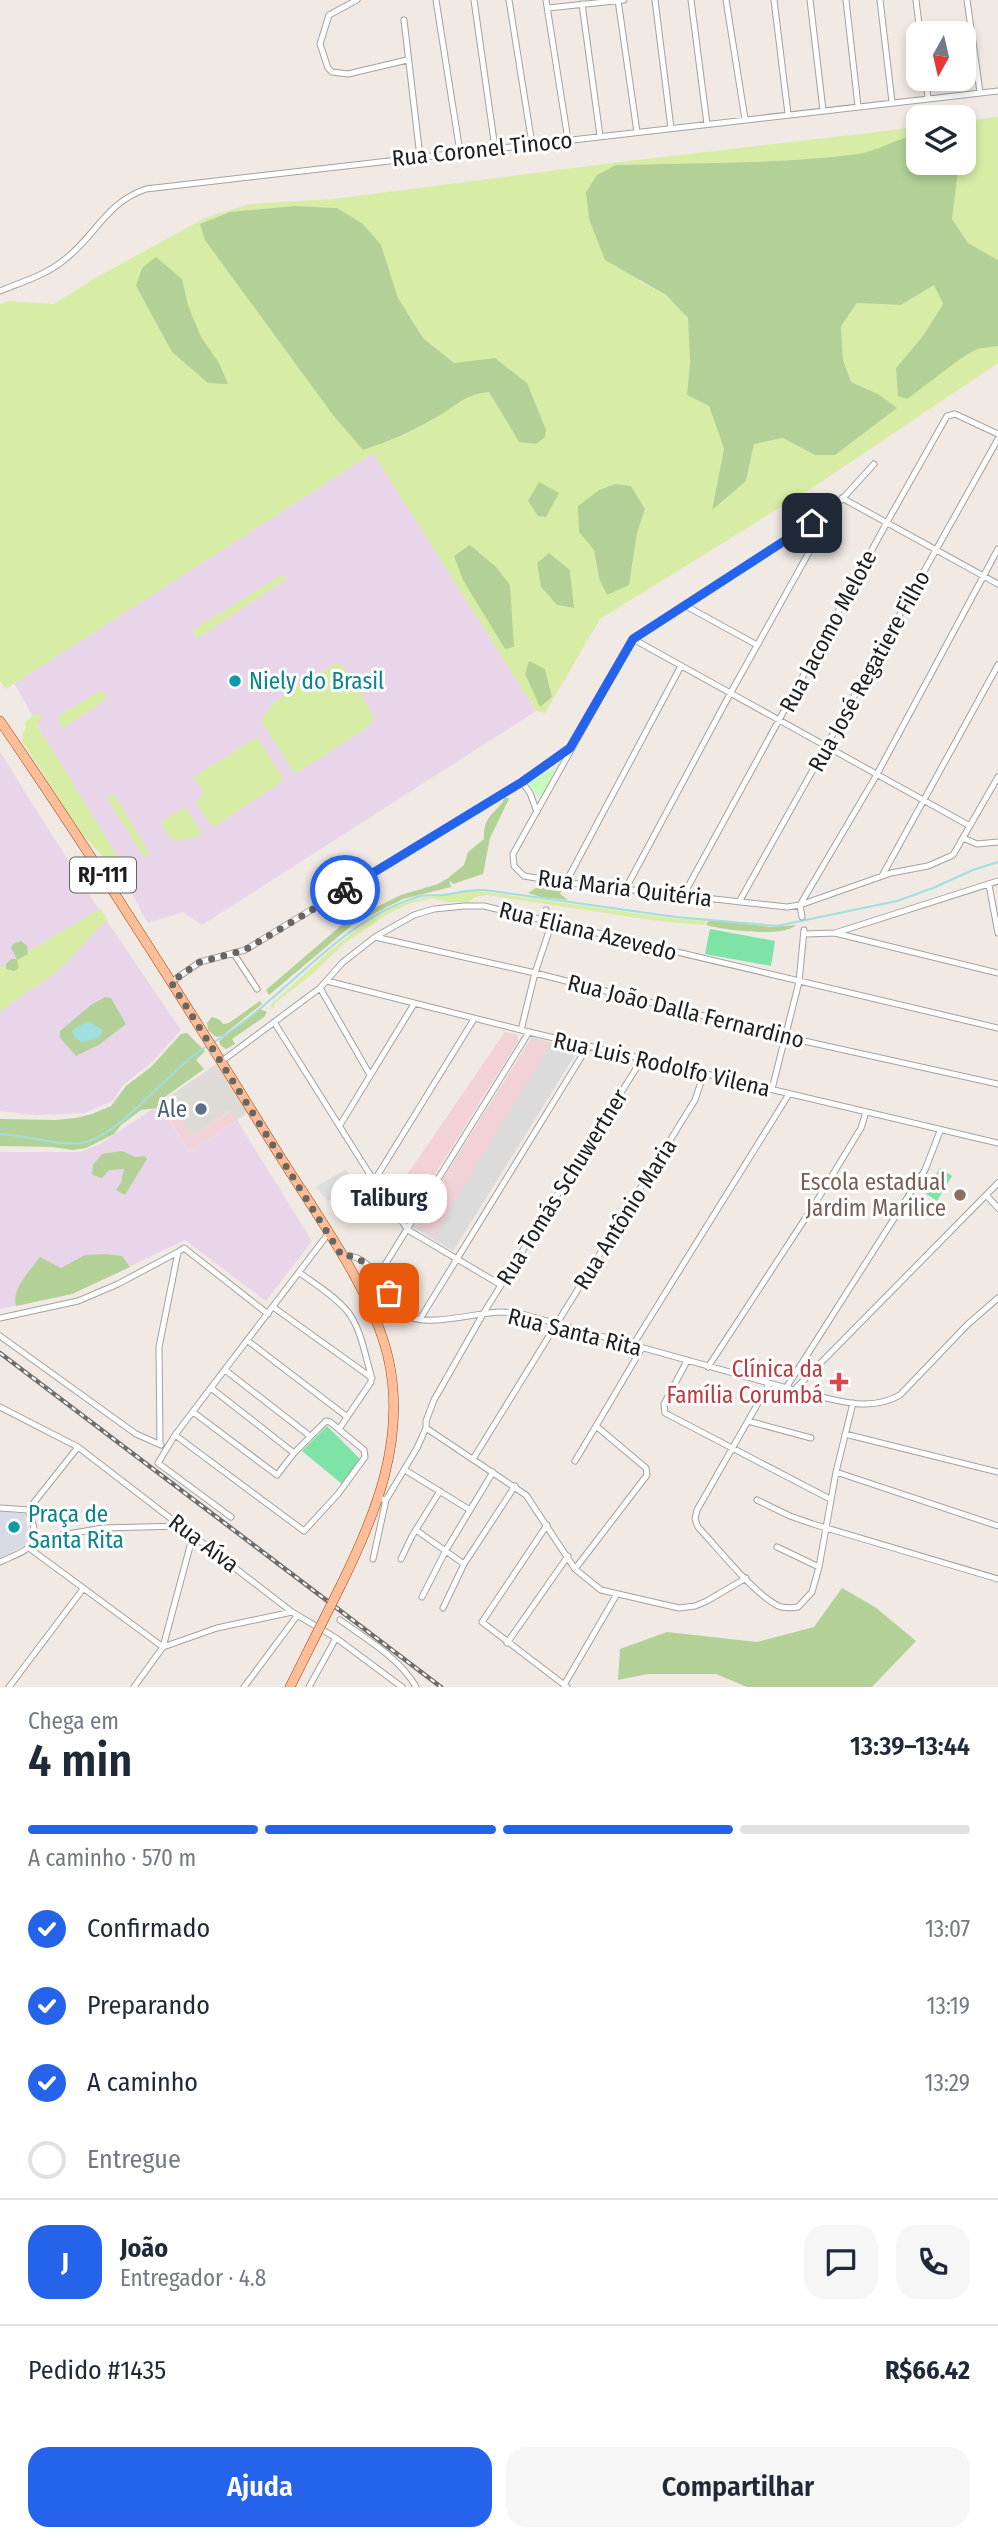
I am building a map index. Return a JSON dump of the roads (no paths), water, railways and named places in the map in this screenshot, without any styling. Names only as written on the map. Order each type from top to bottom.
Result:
[{"type":"main road","name":"RJ-111","points":[[0,722],[130,914],[342,1256],[377,1322],[388,1358],[393,1429],[382,1499],[290,1687]]},
{"type":"street","points":[[357,0],[329,15],[320,42],[328,68],[337,74],[348,74],[407,60]]},
{"type":"street","points":[[436,0],[460,152]]},
{"type":"street","points":[[474,0],[495,149]]},
{"type":"street","points":[[509,0],[532,144]]},
{"type":"street","points":[[547,0],[568,140]]},
{"type":"street","points":[[618,0],[637,132]]},
{"type":"street","points":[[548,8],[624,0]]},
{"type":"street","points":[[655,0],[671,128]]},
{"type":"street","points":[[691,0],[706,124]]},
{"type":"street","points":[[726,0],[745,119]]},
{"type":"street","points":[[774,0],[788,114]]},
{"type":"street","points":[[810,0],[823,110]]},
{"type":"street","points":[[846,0],[858,106]]},
{"type":"street","points":[[880,0],[892,102]]},
{"type":"street","points":[[916,0],[919,21]]},
{"type":"street","points":[[967,0],[980,92]]},
{"type":"street","points":[[582,4],[600,136]]},
{"type":"street","points":[[404,20],[420,157]]},
{"type":"street","points":[[927,91],[928,98]]},
{"type":"street","name":"Rua Coronel Tinoco","points":[[0,291],[64,261],[115,205],[146,189],[998,91]]},
{"type":"street","name":"Rua Jacomo Melote","points":[[684,894],[947,416],[955,414],[998,434]]},
{"type":"street","name":"Rua José Regatiere Filho","points":[[739,902],[998,439]]},
{"type":"street","name":"Rua Maria Quitéria","points":[[874,464],[834,508],[633,639],[513,854],[514,866],[524,876],[787,907],[800,905],[882,876],[928,866],[953,855],[963,838]]},
{"type":"street","points":[[842,498],[998,584]]},
{"type":"street","points":[[626,888],[834,508]]},
{"type":"street","points":[[802,917],[800,905],[876,776],[998,549]]},
{"type":"street","points":[[686,606],[757,645]]},
{"type":"street","points":[[633,639],[970,826]]},
{"type":"street","points":[[882,876],[998,665]]},
{"type":"street","points":[[566,882],[681,666]]},
{"type":"street","points":[[171,982],[200,962],[245,950],[522,782],[570,748]]},
{"type":"street","points":[[998,777],[963,838],[976,844],[998,842]]},
{"type":"street","points":[[522,782],[530,793],[537,812]]},
{"type":"street","points":[[835,933],[998,881]]},
{"type":"street","points":[[989,885],[998,932]]},
{"type":"street","name":"Rua Eliana Azevedo","points":[[220,1058],[320,988],[342,963],[375,937],[414,915],[434,909],[464,906],[484,906],[998,1028]]},
{"type":"street","points":[[521,1030],[548,921],[546,910]]},
{"type":"street","points":[[772,1089],[799,982],[805,932],[835,933],[998,973]]},
{"type":"street","name":"Rua João Dalla Fernardino","points":[[375,937],[535,973],[786,1037],[998,1084]]},
{"type":"street","points":[[234,954],[257,989]]},
{"type":"street","name":"Rua Luis Rodolfo Vilena","points":[[327,981],[474,1019],[998,1143]]},
{"type":"street","points":[[320,988],[370,1076]]},
{"type":"street","points":[[340,1125],[414,1004]]},
{"type":"street","points":[[374,1181],[474,1019]]},
{"type":"street","points":[[274,1022],[408,1230],[501,1285]]},
{"type":"street","points":[[378,1276],[529,1032]]},
{"type":"street","points":[[342,1256],[351,1255],[357,1258],[378,1276],[399,1310],[406,1316],[421,1319],[588,1046]]},
{"type":"street","name":"Rua Tomás Schuwertner","points":[[373,1559],[382,1499],[405,1470],[426,1428],[434,1400],[483,1314],[642,1059]]},
{"type":"street","name":"Rua Antônio Maria","points":[[473,1459],[688,1112],[704,1073]]},
{"type":"street","points":[[633,1345],[789,1094]]},
{"type":"street","points":[[708,1367],[817,1202],[861,1128],[866,1112]]},
{"type":"street","points":[[786,1388],[925,1170],[940,1131]]},
{"type":"street","points":[[794,1390],[998,1183]]},
{"type":"street","points":[[986,1195],[998,1208]]},
{"type":"street","points":[[164,1445],[193,1412],[328,1234]]},
{"type":"street","points":[[0,1318],[78,1301],[118,1284],[184,1248],[268,1314]]},
{"type":"street","points":[[178,1252],[159,1347],[164,1445],[158,1463],[230,1517]]},
{"type":"street","points":[[300,1273],[338,1301],[349,1313],[356,1325],[372,1378]]},
{"type":"street","name":"Rua Santa Rita","points":[[421,1319],[503,1312],[522,1314],[769,1384],[853,1404],[873,1405],[888,1402],[900,1395],[967,1325],[998,1298]]},
{"type":"street","points":[[273,1307],[372,1378]]},
{"type":"street","points":[[0,1336],[136,1434],[164,1445]]},
{"type":"street","points":[[248,1341],[346,1416]]},
{"type":"street","points":[[575,1461],[642,1348]]},
{"type":"street","points":[[687,1361],[664,1404],[665,1413],[830,1499]]},
{"type":"street","points":[[225,1370],[310,1436]]},
{"type":"street","points":[[339,1429],[372,1378]]},
{"type":"street","points":[[769,1384],[697,1510],[695,1519],[698,1527],[746,1578],[774,1603],[790,1608],[797,1607],[809,1597],[819,1567],[830,1499],[853,1404]]},
{"type":"street","points":[[211,1388],[294,1453]]},
{"type":"street","name":"Rua Aíva","points":[[0,1408],[78,1447],[295,1614],[336,1639],[402,1687]]},
{"type":"street","points":[[175,1435],[304,1531],[364,1460],[365,1453],[328,1421],[310,1436],[277,1475],[193,1412]]},
{"type":"street","points":[[748,1421],[811,1438]]},
{"type":"street","points":[[575,1569],[648,1471],[596,1426]]},
{"type":"street","points":[[426,1428],[514,1486],[534,1505],[575,1569],[601,1590],[679,1608],[695,1606],[746,1578]]},
{"type":"street","points":[[845,1434],[998,1472]]},
{"type":"street","points":[[0,1562],[29,1548],[34,1540],[28,1510],[78,1447]]},
{"type":"street","points":[[405,1470],[470,1510]]},
{"type":"street","points":[[422,1597],[446,1550],[493,1472]]},
{"type":"street","points":[[836,1472],[998,1526]]},
{"type":"street","points":[[443,1608],[464,1564],[514,1486]]},
{"type":"street","points":[[401,1559],[440,1491]]},
{"type":"street","points":[[757,1500],[790,1516],[998,1579]]},
{"type":"street","points":[[0,1508],[28,1510]]},
{"type":"street","points":[[547,1525],[482,1618],[484,1625],[565,1686],[617,1594]]},
{"type":"street","points":[[34,1540],[103,1528],[181,1526]]},
{"type":"street","points":[[416,1530],[464,1564]]},
{"type":"street","points":[[134,1687],[163,1647],[194,1535]]},
{"type":"street","points":[[29,1548],[163,1647]]},
{"type":"street","points":[[777,1548],[819,1567]]},
{"type":"street","points":[[507,1643],[568,1556]]},
{"type":"street","points":[[733,1586],[738,1569]]},
{"type":"street","points":[[9,1687],[83,1589]]},
{"type":"street","points":[[163,1647],[217,1628],[295,1614]]},
{"type":"street","points":[[244,1687],[295,1614]]},
{"type":"street","points":[[340,1620],[411,1676],[416,1687]]},
{"type":"street","points":[[309,1687],[336,1639]]},
{"type":"water","points":[[89,1022],[103,1030],[99,1038],[82,1042],[75,1038],[72,1031]]},
{"type":"waterway","points":[[214,1042],[240,1025],[361,924],[420,896],[485,890],[676,917],[777,926],[897,901],[998,862]]},
{"type":"waterway","points":[[0,1134],[71,1144],[96,1138],[128,1116],[206,1047]]},
{"type":"railway","points":[[0,1353],[441,1687]]},
{"type":"place","name":"Niely do Brasil","points":[[235,681]]},
{"type":"place","name":"Ale","points":[[201,1109]]},
{"type":"place","name":"Escola estadual Jardim Marilice","points":[[960,1195]]},
{"type":"place","name":"Taliburg","points":[[389,1293]]},
{"type":"place","name":"Clínica da Família Corumbá","points":[[839,1382]]},
{"type":"place","name":"Praça de Santa Rita","points":[[14,1527]]}]
